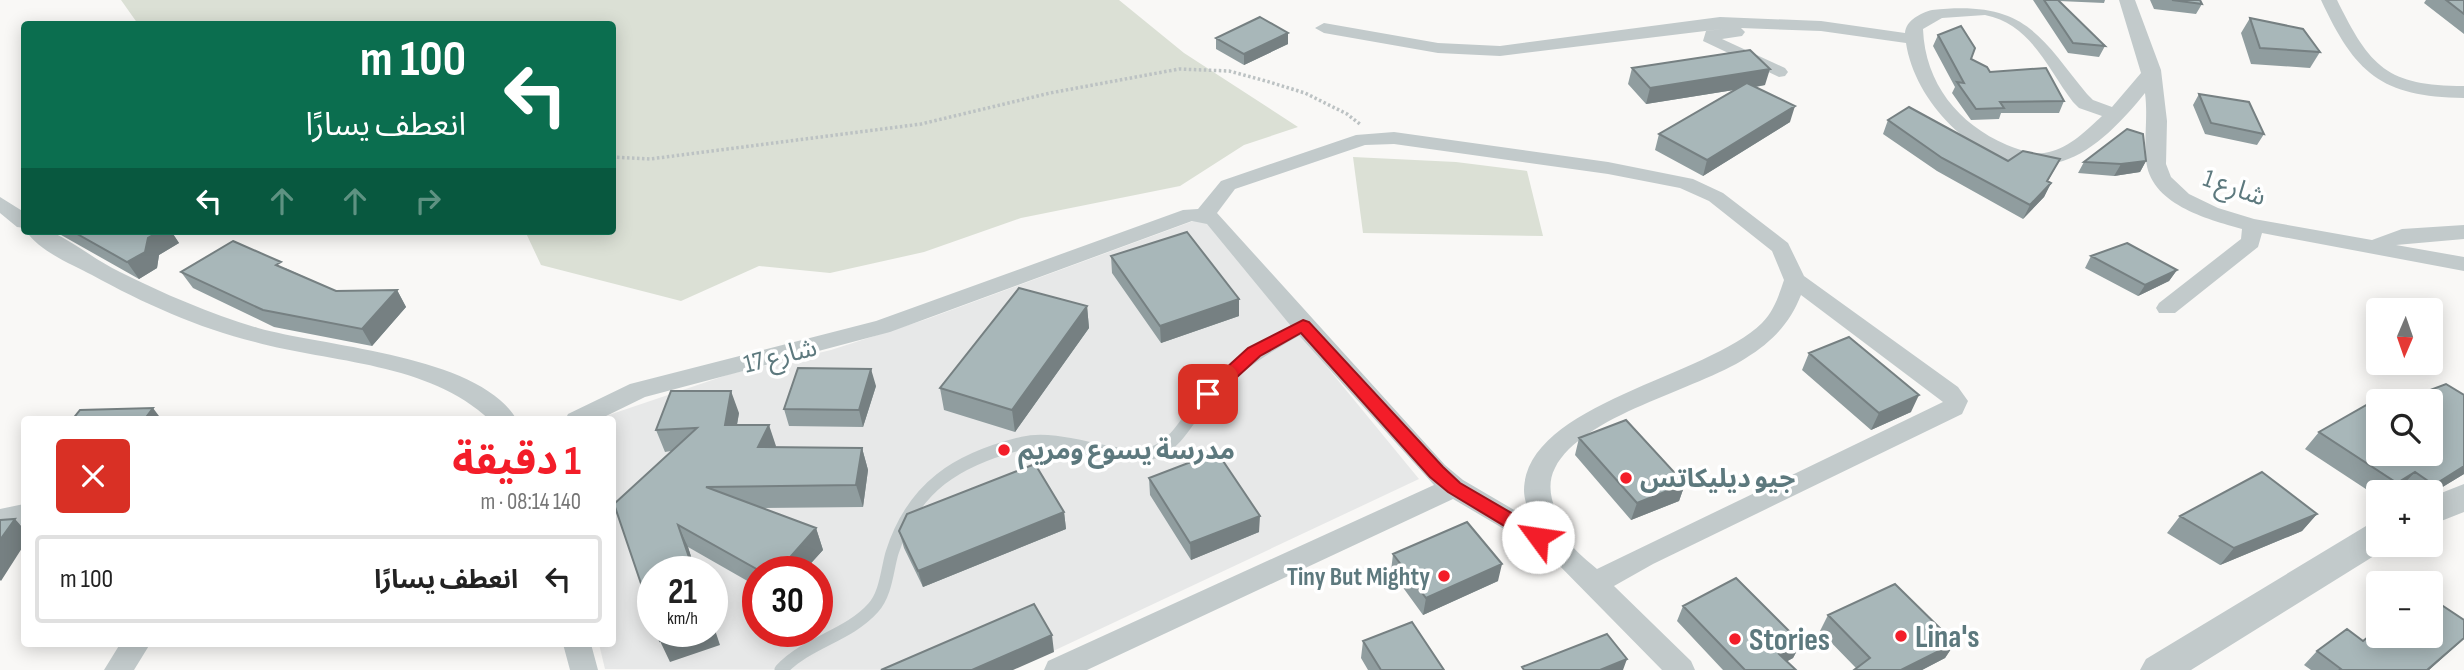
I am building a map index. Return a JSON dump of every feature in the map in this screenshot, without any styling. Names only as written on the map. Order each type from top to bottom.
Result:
[{"type":"street","name":"شارع 1","points":[[2127,0],[2152,70],[2159,132],[2156,163],[2165,180],[2182,198],[2197,206],[2253,225],[2464,264]]},
{"type":"street","points":[[2329,0],[2355,52],[2373,71],[2398,85],[2444,93],[2464,92]]},
{"type":"street","points":[[2114,114],[2086,104],[2033,30],[2007,14],[1964,10],[1923,18],[1914,28],[1914,39],[1930,91],[1947,113],[1982,140],[2018,156],[2040,159],[2058,156],[2114,114],[2135,96],[2152,70]]},
{"type":"street","points":[[1324,29],[1438,48],[1500,51],[1720,22],[1821,26],[1914,39]]},
{"type":"street","points":[[1779,72],[1719,47],[1712,41],[1712,36],[1744,31],[1850,36],[1881,33]]},
{"type":"street","points":[[1594,584],[1644,556],[1953,408],[1955,401],[1950,393],[1795,280],[1782,248],[1735,211],[1686,183],[1608,168],[1378,138],[1363,139],[1228,185],[1204,215],[1214,219],[1303,326],[1420,457],[1454,488],[1559,549],[1594,584],[1681,670]]},
{"type":"street","points":[[0,203],[21,220]]},
{"type":"street","name":"شارع 17","points":[[586,416],[638,390],[826,344],[984,292],[1189,215],[1204,215]]},
{"type":"street","points":[[2167,308],[2251,242],[2253,225]]},
{"type":"street","points":[[2372,245],[2402,236],[2464,232]]},
{"type":"street","points":[[43,235],[110,274],[165,301],[273,340],[393,364],[447,381],[477,397],[500,416]]},
{"type":"street","points":[[1559,549],[1537,491],[1539,472],[1556,446],[1593,421],[1725,360],[1748,345],[1768,330],[1783,310],[1795,280]]},
{"type":"street","points":[[1058,670],[1454,488]]},
{"type":"street","points":[[2443,507],[2464,497]]},
{"type":"street","points":[[0,519],[21,515]]},
{"type":"street","points":[[2159,670],[2366,543]]},
{"type":"street","points":[[118,670],[134,647]]},
{"type":"street","points":[[578,647],[584,670]]},
{"type":"lane","points":[[782,670],[797,653],[852,626],[875,606],[898,533],[916,499],[944,473],[1015,444],[1052,439],[1140,456],[1156,452],[1169,442],[1208,394],[1254,352],[1303,326]]},
{"type":"path","points":[[616,157],[650,159],[921,124],[1050,93],[1179,69],[1229,71],[1305,93],[1347,114],[1378,138]]},
{"type":"shaded area","points":[[121,0],[1119,0],[1184,53],[1298,127],[1244,145],[1180,186],[1021,218],[924,252],[830,273],[759,266],[681,301],[541,265],[527,235],[616,235],[616,21],[136,21]]},
{"type":"shaded area","points":[[1353,157],[1456,162],[1527,171],[1543,236],[1363,233]]},
{"type":"shaded area","name":"مدرسة يسوع ومريم","points":[[1204,217],[1419,479],[1013,670],[605,669],[600,647],[616,647],[616,416],[606,416],[730,374],[831,350],[927,319]]},
{"type":"building","points":[[2044,0],[2058,0],[2105,46],[2073,43]]},
{"type":"building","points":[[2172,0],[2200,0],[2202,4]]},
{"type":"building","points":[[2446,0],[2464,0],[2464,14]]},
{"type":"building","points":[[1260,17],[1288,33],[1244,54],[1216,38]]},
{"type":"building","points":[[2250,18],[2303,29],[2320,52],[2260,48]]},
{"type":"building","points":[[1961,26],[1975,48],[1971,59],[1987,67],[1990,72],[2046,68],[2064,101],[2000,102],[2004,108],[1976,109],[1957,82],[1964,83],[1938,35]]},
{"type":"building","points":[[1750,50],[1770,69],[1650,88],[1632,68]]},
{"type":"building","points":[[1747,83],[1795,106],[1707,160],[1659,134]]},
{"type":"building","points":[[2199,94],[2249,102],[2264,134],[2211,123]]},
{"type":"building","points":[[1909,107],[2008,161],[2023,151],[2060,159],[2047,181],[2051,183],[2030,205],[1942,158],[1888,120]]},
{"type":"building","points":[[2127,129],[2143,134],[2146,161],[2121,164],[2084,162]]},
{"type":"building","points":[[1187,232],[1239,299],[1160,326],[1111,256]]},
{"type":"building","points":[[79,235],[153,235],[148,238],[145,252],[127,262]]},
{"type":"building","points":[[233,241],[281,262],[276,265],[336,291],[397,290],[362,329],[263,310],[181,272]]},
{"type":"building","points":[[2127,243],[2177,270],[2145,285],[2091,256]]},
{"type":"building","points":[[1019,288],[1087,306],[1012,410],[940,388]]},
{"type":"building","points":[[1849,337],[1919,395],[1879,413],[1809,353]]},
{"type":"building","points":[[798,368],[871,369],[859,410],[784,409]]},
{"type":"building","points":[[2446,384],[2464,395],[2464,466],[2442,480],[2427,480],[2415,472],[2402,480],[2392,480],[2371,466],[2443,466],[2443,389],[2433,389]]},
{"type":"building","points":[[671,391],[731,391],[725,425],[769,425],[758,447],[862,448],[856,485],[706,487],[816,528],[791,556],[742,556],[742,561],[678,525],[689,556],[637,556],[637,572],[616,510],[616,502],[697,428],[656,430]]},
{"type":"building","points":[[2366,405],[2366,463],[2319,432]]},
{"type":"building","points":[[153,408],[147,416],[75,416],[80,410]]},
{"type":"building","points":[[1626,420],[1685,484],[1637,503],[1579,438]]},
{"type":"building","points":[[1217,452],[1260,516],[1190,543],[1149,478]]},
{"type":"building","points":[[1035,464],[1064,512],[918,571],[899,531],[907,514]]},
{"type":"building","points":[[2262,472],[2317,514],[2234,548],[2180,516]]},
{"type":"building","points":[[15,519],[0,540],[0,520]]},
{"type":"building","name":"Tiny But Mighty","points":[[1467,522],[1502,564],[1426,598],[1393,554]]},
{"type":"building","name":"Stories","points":[[1736,578],[1801,643],[1779,654],[1796,670],[1745,670],[1683,606]]},
{"type":"building","points":[[1895,584],[1955,643],[1901,670],[1854,670],[1870,658],[1828,615]]},
{"type":"building","points":[[1034,604],[1052,635],[972,670],[881,670]]},
{"type":"building","points":[[2443,606],[2464,620],[2464,638],[2427,670],[2339,670],[2341,669],[2317,651],[2347,629],[2363,641],[2366,639],[2366,648],[2443,648]]},
{"type":"building","points":[[1412,622],[1444,670],[1381,670],[1363,641]]},
{"type":"building","points":[[1607,634],[1627,659],[1600,670],[1524,670],[1522,667]]},
{"type":"place","name":"مدرسة يسوع ومريم","points":[[1004,450]]},
{"type":"place","name":"جيو ديليكاتس","points":[[1626,478]]},
{"type":"place","name":"Tiny But Mighty","points":[[1444,576]]},
{"type":"place","name":"Lina's","points":[[1901,636]]},
{"type":"place","name":"Stories","points":[[1735,639]]},
{"type":"route","points":[[1208,394],[1254,352],[1303,326],[1436,472],[1454,488],[1538,537]]}]
